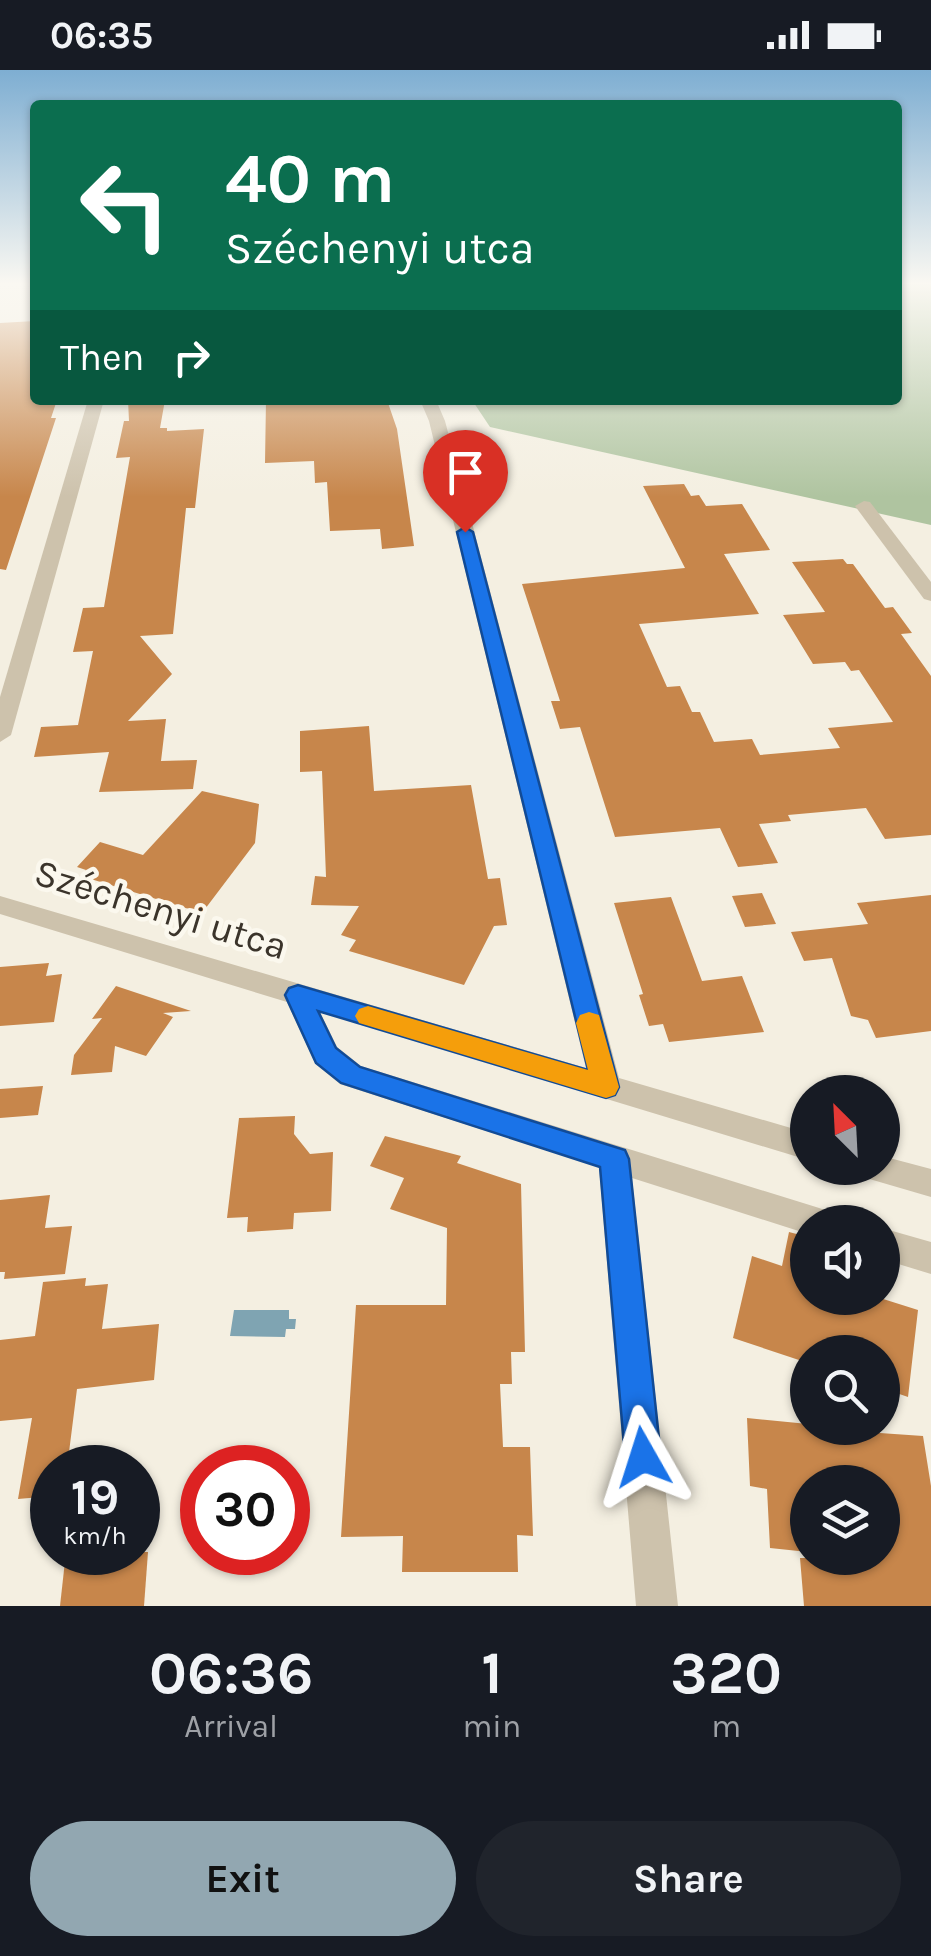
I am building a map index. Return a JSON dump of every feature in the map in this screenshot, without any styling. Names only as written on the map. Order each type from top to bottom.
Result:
[{"type":"street","points":[[0,736],[95,405]]},
{"type":"street","points":[[430,405],[606,1087]]},
{"type":"street","points":[[864,506],[931,595]]},
{"type":"street","name":"Széchenyi utca","points":[[0,904],[790,1142]]},
{"type":"street","name":"Széchenyi utca","points":[[298,995],[326,1055],[350,1075],[790,1214]]},
{"type":"street","points":[[614,1159],[657,1606]]},
{"type":"street","points":[[900,1175],[931,1184]]},
{"type":"street","points":[[900,1249],[931,1258]]},
{"type":"green space","points":[[902,354],[931,354],[931,525],[490,427],[475,405],[902,405]]},
{"type":"water","points":[[234,1310],[289,1310],[289,1319],[296,1319],[295,1329],[286,1329],[285,1337],[230,1336]]},
{"type":"building","points":[[0,354],[30,354],[30,405],[55,405],[51,418],[56,418],[6,570],[0,569]]},
{"type":"building","points":[[128,405],[164,405],[160,428],[204,429],[195,508],[186,508],[173,634],[140,636],[172,674],[128,721],[166,719],[161,761],[197,760],[193,789],[99,792],[109,752],[34,757],[41,727],[78,725],[93,651],[73,652],[83,608],[104,607],[130,457],[116,458],[124,421],[129,421]]},
{"type":"building","points":[[266,405],[389,405],[397,429],[414,546],[382,549],[380,529],[330,531],[327,482],[315,483],[314,461],[265,463]]},
{"type":"building","points":[[684,484],[691,496],[699,495],[706,506],[742,504],[770,550],[724,554],[759,614],[639,624],[667,687],[680,686],[692,712],[700,712],[714,742],[752,739],[760,755],[840,748],[828,728],[893,722],[859,670],[851,671],[845,662],[813,664],[783,615],[825,612],[792,562],[843,559],[853,564],[885,608],[893,607],[912,633],[901,634],[931,676],[931,835],[885,839],[866,808],[788,815],[791,821],[759,824],[778,863],[738,867],[720,828],[615,837],[580,727],[560,729],[551,701],[560,701],[522,584],[685,568],[643,486]]},
{"type":"building","points":[[369,726],[374,791],[471,785],[488,879],[500,878],[507,925],[494,926],[464,985],[349,951],[356,940],[341,935],[359,906],[311,905],[315,876],[326,877],[322,771],[300,772],[300,731]]},
{"type":"building","points":[[202,791],[259,804],[255,843],[202,913],[81,876],[86,870],[77,867],[100,842],[143,855]]},
{"type":"building","points":[[762,893],[776,924],[745,927],[732,896]]},
{"type":"building","points":[[931,895],[931,1031],[876,1038],[868,1020],[851,1016],[832,958],[804,961],[791,932],[868,924],[857,903]]},
{"type":"building","points":[[671,897],[702,981],[742,976],[764,1032],[669,1042],[663,1024],[649,1026],[614,903]]},
{"type":"building","points":[[49,963],[46,976],[62,974],[54,1022],[0,1026],[0,967]]},
{"type":"building","points":[[116,986],[191,1011],[163,1013],[173,1017],[146,1056],[115,1046],[112,1072],[71,1075],[74,1055],[102,1018],[92,1019]]},
{"type":"building","points":[[43,1086],[38,1115],[0,1118],[0,1089]]},
{"type":"building","points":[[295,1116],[294,1134],[310,1154],[333,1152],[331,1211],[294,1213],[293,1229],[247,1232],[248,1217],[227,1218],[239,1118]]},
{"type":"building","points":[[385,1136],[461,1156],[457,1163],[521,1184],[525,1352],[511,1352],[512,1384],[500,1384],[503,1447],[530,1447],[533,1536],[517,1535],[518,1572],[402,1572],[403,1536],[341,1537],[356,1305],[446,1305],[447,1228],[390,1209],[404,1178],[370,1166]]},
{"type":"building","points":[[50,1195],[45,1228],[72,1226],[65,1274],[4,1279],[5,1272],[0,1272],[0,1200]]},
{"type":"building","points":[[789,1232],[790,1315],[900,1315],[900,1304],[918,1310],[908,1397],[900,1394],[900,1335],[790,1335],[790,1357],[733,1338],[752,1256],[782,1266]]},
{"type":"building","points":[[86,1278],[85,1286],[108,1284],[102,1329],[159,1324],[154,1380],[77,1389],[70,1445],[30,1445],[30,1498],[18,1499],[32,1418],[0,1421],[0,1340],[35,1336],[43,1282]]},
{"type":"building","points":[[747,1418],[790,1422],[790,1445],[900,1445],[900,1434],[923,1436],[931,1486],[931,1606],[804,1606],[801,1575],[900,1575],[900,1465],[790,1465],[790,1550],[770,1548],[767,1489],[750,1486]]},
{"type":"building","points":[[63,1575],[146,1575],[144,1606],[60,1606]]},
{"type":"slow traffic","points":[[368,1016],[606,1087],[589,1023]]},
{"type":"route","points":[[465,532],[606,1087],[298,995],[326,1055],[350,1075],[614,1159],[643,1457]]}]
